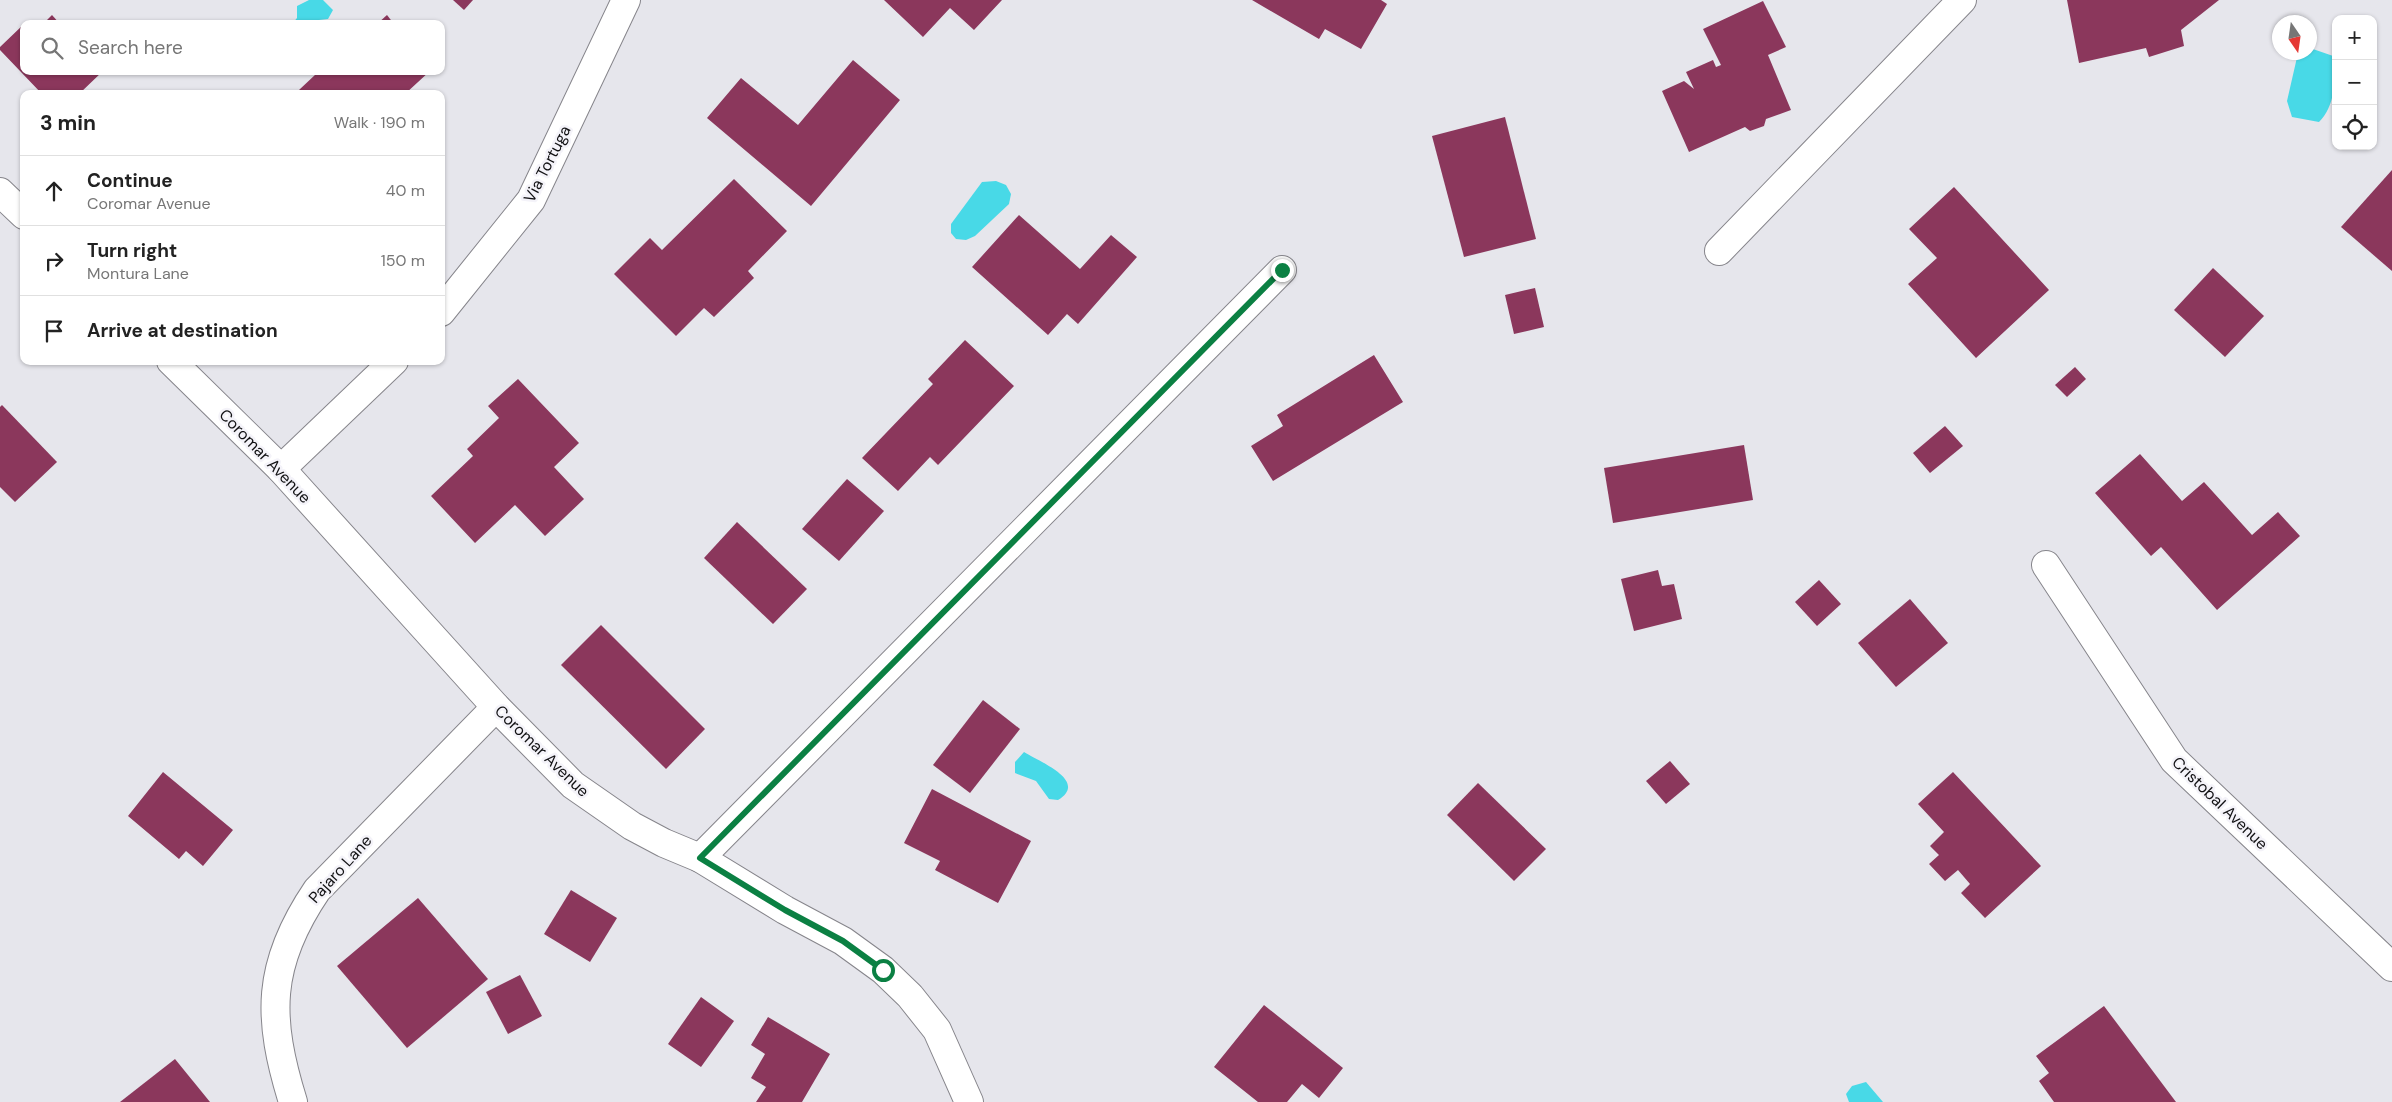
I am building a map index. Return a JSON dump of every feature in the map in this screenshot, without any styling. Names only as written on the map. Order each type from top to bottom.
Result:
[{"type":"street","name":"Via Tortuga","points":[[445,307],[531,200],[626,0]]},
{"type":"street","points":[[1719,251],[1962,0]]},
{"type":"street","points":[[0,192],[20,211]]},
{"type":"street","points":[[700,858],[1282,270]]},
{"type":"street","name":"Coromar Avenue","points":[[175,365],[281,469],[496,706],[573,785],[601,807],[664,843],[700,858],[785,910],[843,941],[883,970],[910,996],[937,1030],[969,1102]]},
{"type":"street","points":[[281,469],[390,365]]},
{"type":"street","name":"Cristobal Avenue","points":[[2046,565],[2174,760],[2392,967]]},
{"type":"street","name":"Pajaro Lane","points":[[293,1102],[281,1063],[274,1013],[277,980],[285,948],[299,918],[317,890],[496,706]]},
{"type":"water","points":[[309,0],[323,0],[333,10],[328,19],[295,20],[297,6]]},
{"type":"water","points":[[2317,50],[2332,56],[2332,97],[2324,116],[2319,122],[2292,117],[2287,101],[2296,60],[2317,60]]},
{"type":"water","points":[[996,181],[1006,185],[1011,194],[1009,204],[975,236],[966,240],[956,239],[951,233],[951,224],[982,182]]},
{"type":"water","points":[[1024,752],[1050,767],[1065,779],[1068,786],[1066,793],[1058,800],[1049,799],[1036,781],[1015,773],[1015,762]]},
{"type":"water","points":[[1866,1082],[1883,1102],[1849,1102],[1846,1094],[1852,1086]]},
{"type":"building","points":[[453,0],[473,0],[464,10]]},
{"type":"building","points":[[884,0],[1002,0],[974,30],[950,8],[923,37]]},
{"type":"building","points":[[1252,0],[1381,0],[1387,4],[1361,49],[1325,29],[1319,39]]},
{"type":"building","points":[[2067,0],[2219,0],[2181,30],[2184,46],[2149,57],[2146,48],[2079,63]]},
{"type":"building","points":[[1763,1],[1786,47],[1768,55],[1791,110],[1766,119],[1764,126],[1750,131],[1745,127],[1689,152],[1662,91],[1684,81],[1694,89],[1686,72],[1713,60],[1716,67],[1721,65],[1703,29]]},
{"type":"building","points":[[52,15],[56,20],[47,20]]},
{"type":"building","points":[[387,15],[391,20],[381,20]]},
{"type":"building","points":[[20,28],[20,71],[0,50],[0,47]]},
{"type":"building","points":[[853,60],[900,100],[811,206],[707,118],[741,78],[798,125]]},
{"type":"building","points":[[24,75],[99,75],[83,90],[38,90]]},
{"type":"building","points":[[315,75],[426,75],[409,90],[299,90]]},
{"type":"building","points":[[1505,117],[1536,239],[1464,257],[1432,136]]},
{"type":"building","points":[[2392,170],[2392,271],[2341,227]]},
{"type":"building","points":[[734,179],[787,231],[748,271],[754,278],[714,317],[704,308],[676,336],[614,274],[650,238],[662,250]]},
{"type":"building","points":[[1954,187],[2049,290],[1976,358],[1908,284],[1937,258],[1909,229]]},
{"type":"building","points":[[1019,215],[1080,269],[1111,235],[1137,257],[1078,324],[1067,314],[1048,335],[972,267]]},
{"type":"building","points":[[2213,268],[2264,316],[2225,357],[2174,310]]},
{"type":"building","points":[[1535,288],[1544,327],[1514,334],[1505,295]]},
{"type":"building","points":[[965,340],[1014,386],[938,465],[930,457],[898,491],[862,458],[933,384],[928,379]]},
{"type":"building","points":[[1374,355],[1403,402],[1273,481],[1251,446],[1283,426],[1277,415]]},
{"type":"building","points":[[2075,367],[2086,379],[2067,397],[2055,385]]},
{"type":"building","points":[[518,379],[579,443],[554,467],[584,499],[545,536],[515,505],[475,543],[431,496],[473,456],[467,449],[499,418],[488,406]]},
{"type":"building","points":[[2,405],[57,462],[15,502],[0,487],[0,407]]},
{"type":"building","points":[[1945,426],[1963,446],[1930,473],[1913,453]]},
{"type":"building","points":[[1744,445],[1753,500],[1613,523],[1604,468]]},
{"type":"building","points":[[2140,454],[2182,501],[2204,482],[2252,535],[2278,512],[2300,536],[2217,610],[2161,547],[2151,556],[2095,493]]},
{"type":"building","points":[[847,479],[884,511],[839,561],[802,529]]},
{"type":"building","points":[[737,522],[807,589],[773,624],[704,558]]},
{"type":"building","points":[[1658,570],[1662,586],[1674,584],[1682,619],[1634,631],[1621,579]]},
{"type":"building","points":[[1819,580],[1841,604],[1817,626],[1795,602]]},
{"type":"building","points":[[1910,599],[1948,643],[1896,687],[1858,643]]},
{"type":"building","points":[[601,625],[705,729],[666,769],[561,665]]},
{"type":"building","points":[[983,700],[1020,729],[970,793],[933,765]]},
{"type":"building","points":[[1670,761],[1690,784],[1666,804],[1646,781]]},
{"type":"building","points":[[163,772],[233,830],[203,866],[186,851],[179,859],[128,816]]},
{"type":"building","points":[[1953,772],[2041,866],[1985,918],[1961,893],[1970,884],[1958,870],[1945,881],[1929,864],[1939,855],[1930,846],[1944,832],[1918,804]]},
{"type":"building","points":[[1478,783],[1546,849],[1514,881],[1447,815]]},
{"type":"building","points":[[932,789],[1031,841],[998,903],[935,870],[940,861],[904,843]]},
{"type":"building","points":[[571,890],[617,918],[590,962],[544,934]]},
{"type":"building","points":[[418,898],[488,979],[407,1048],[337,966]]},
{"type":"building","points":[[520,975],[542,1016],[508,1034],[486,992]]},
{"type":"building","points":[[701,997],[734,1021],[701,1067],[668,1044]]},
{"type":"building","points":[[1264,1005],[1343,1068],[1319,1098],[1302,1084],[1287,1102],[1258,1102],[1214,1067]]},
{"type":"building","points":[[2104,1006],[2176,1102],[2054,1102],[2039,1081],[2049,1073],[2036,1056]]},
{"type":"building","points":[[768,1017],[830,1054],[802,1102],[756,1102],[766,1087],[751,1078],[765,1054],[751,1045]]},
{"type":"building","points":[[175,1059],[210,1102],[120,1102]]},
{"type":"route","points":[[883,970],[843,941],[785,910],[700,858],[1282,270]]}]
